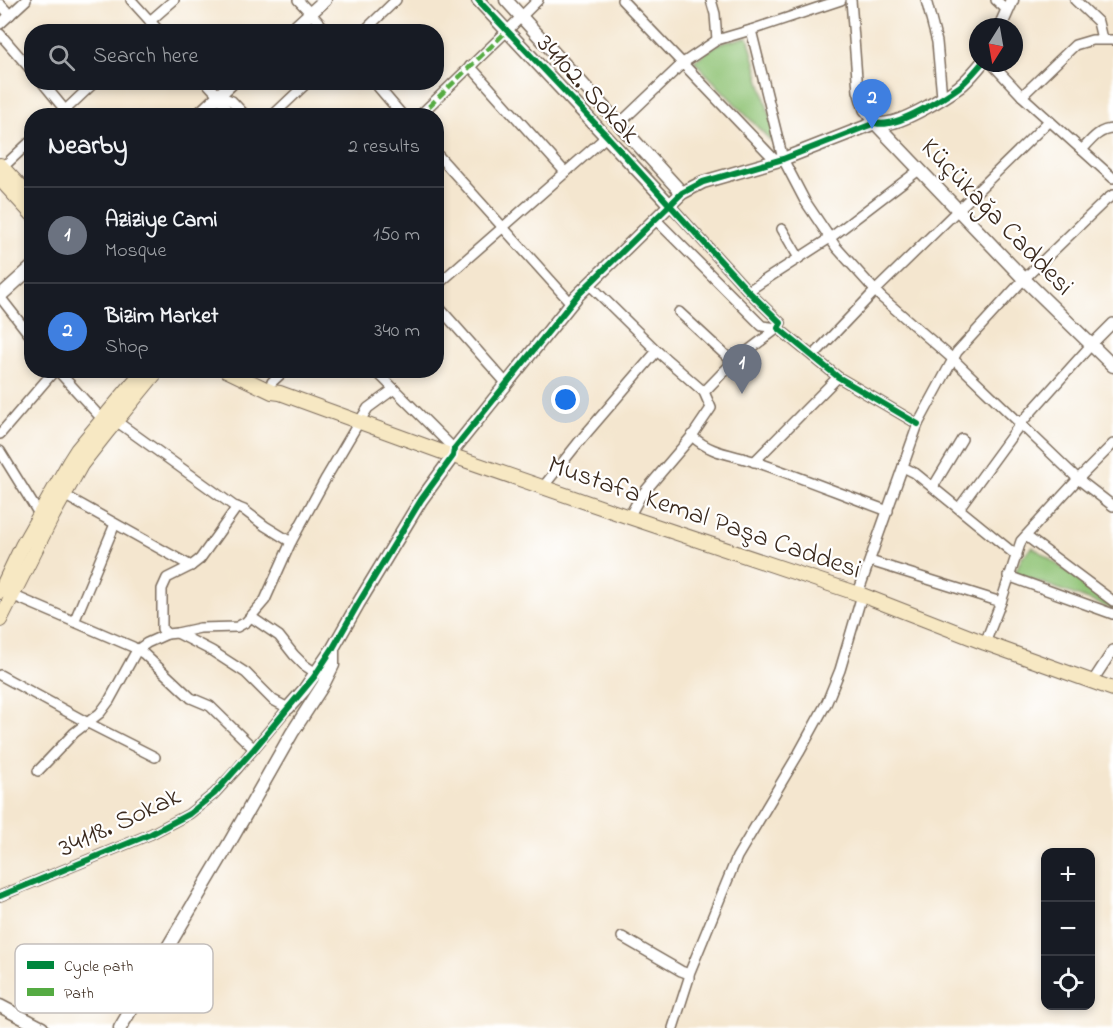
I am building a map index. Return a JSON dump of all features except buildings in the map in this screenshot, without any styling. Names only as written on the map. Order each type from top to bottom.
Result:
[{"type":"main road","points":[[1,171],[24,192]]},
{"type":"main road","points":[[1,171],[24,203]]},
{"type":"main road","points":[[6,593],[81,465],[138,378]]},
{"type":"main road","points":[[0,620],[6,593],[39,514],[59,479],[77,450],[150,378]]},
{"type":"main road","name":"Mustafa Kemal Paşa Caddesi","points":[[243,378],[272,392],[276,388]]},
{"type":"main road","name":"Mustafa Kemal Paşa Caddesi","points":[[260,378],[276,388],[359,422],[453,453],[629,518],[860,594],[985,643],[1113,689]]},
{"type":"street","points":[[0,24],[26,0]]},
{"type":"street","points":[[131,0],[151,24]]},
{"type":"street","points":[[157,24],[174,0]]},
{"type":"street","points":[[298,0],[320,24]]},
{"type":"street","points":[[298,24],[325,0]]},
{"type":"street","points":[[371,24],[396,0]]},
{"type":"street","name":"34102. Sokak","points":[[478,0],[670,205]]},
{"type":"street","name":"34102. Sokak","points":[[506,0],[682,193]]},
{"type":"street","points":[[427,108],[538,0]]},
{"type":"street","points":[[622,0],[780,160],[836,247],[876,291],[954,360],[1078,478],[1113,506]]},
{"type":"street","points":[[711,0],[715,14],[717,40]]},
{"type":"street","points":[[619,124],[682,63],[717,40],[841,0]]},
{"type":"street","points":[[851,0],[858,91],[864,110],[875,123]]},
{"type":"street","points":[[926,0],[937,42],[942,97]]},
{"type":"street","points":[[996,0],[1010,5]]},
{"type":"street","points":[[1075,0],[1098,22],[1102,39]]},
{"type":"street","points":[[0,4],[10,15]]},
{"type":"street","points":[[752,30],[780,160]]},
{"type":"street","points":[[0,34],[24,62]]},
{"type":"street","points":[[1022,96],[1075,45],[1092,40],[1113,40]]},
{"type":"street","points":[[470,66],[565,172]]},
{"type":"street","points":[[237,507],[200,559],[167,578],[162,589],[162,629],[212,651],[246,673],[273,700],[288,708],[316,674],[333,648],[421,500],[453,453],[571,303],[682,193],[703,182],[780,160],[875,123],[888,124],[901,120],[959,87],[974,72]]},
{"type":"street","points":[[999,72],[1022,96],[1113,178]]},
{"type":"street","points":[[47,90],[59,108]]},
{"type":"street","points":[[67,108],[86,90]]},
{"type":"street","points":[[213,90],[226,108]]},
{"type":"street","points":[[206,108],[225,90]]},
{"type":"street","points":[[280,108],[300,90]]},
{"type":"street","points":[[381,90],[396,108]]},
{"type":"street","points":[[219,96],[232,101],[239,108]]},
{"type":"street","points":[[813,356],[1049,121]]},
{"type":"street","name":"Küçükağa Caddesi","points":[[875,123],[1024,279],[1113,366]]},
{"type":"street","points":[[1082,150],[1105,129],[1113,129]]},
{"type":"street","points":[[444,279],[606,136]]},
{"type":"street","points":[[1,171],[24,148]]},
{"type":"street","points":[[444,162],[571,303]]},
{"type":"street","points":[[748,291],[830,238],[919,170]]},
{"type":"street","points":[[673,1028],[689,974],[737,856],[799,753],[827,702],[840,670],[870,561],[918,424],[957,352],[1024,279],[1113,195]]},
{"type":"street","points":[[670,205],[748,291],[782,323],[733,362],[704,392]]},
{"type":"street","points":[[655,219],[762,326],[778,328],[838,377],[918,424]]},
{"type":"street","points":[[782,229],[799,258]]},
{"type":"street","points":[[24,274],[0,296],[24,328]]},
{"type":"street","points":[[589,284],[657,351],[704,392],[711,408],[692,436],[640,497],[629,518]]},
{"type":"street","points":[[679,312],[733,362]]},
{"type":"street","points":[[444,313],[507,384]]},
{"type":"street","points":[[959,508],[1021,423],[1113,323]]},
{"type":"street","points":[[543,487],[657,351]]},
{"type":"street","points":[[754,462],[838,377]]},
{"type":"street","points":[[0,434],[49,378]]},
{"type":"street","points":[[64,378],[109,420],[291,542]]},
{"type":"street","points":[[276,388],[281,378]]},
{"type":"street","points":[[383,378],[453,453]]},
{"type":"street","points":[[38,771],[74,733],[100,713],[137,650],[147,643],[172,633],[200,628],[237,627],[251,617],[265,600],[291,542],[359,422],[368,408],[394,389]]},
{"type":"street","points":[[692,436],[701,445],[713,450],[754,462],[888,511]]},
{"type":"street","points":[[933,487],[962,439]]},
{"type":"street","points":[[985,643],[1021,542],[1078,478],[1113,444]]},
{"type":"street","points":[[0,451],[39,514]]},
{"type":"street","points":[[903,467],[933,487],[1017,556]]},
{"type":"street","points":[[64,495],[191,566]]},
{"type":"street","points":[[74,621],[115,525]]},
{"type":"street","points":[[1026,536],[1113,601]]},
{"type":"street","points":[[870,561],[1001,602]]},
{"type":"street","points":[[1008,576],[1113,614]]},
{"type":"street","points":[[6,593],[137,650],[191,698],[210,706],[254,749]]},
{"type":"street","points":[[251,617],[279,636],[294,655],[316,674]]},
{"type":"street","points":[[170,944],[292,733],[323,685],[333,665],[333,648]]},
{"type":"street","points":[[1092,682],[1113,650]]},
{"type":"street","points":[[0,675],[155,757]]},
{"type":"street","name":"34118. Sokak","points":[[0,896],[151,834],[189,814],[214,794],[288,708]]},
{"type":"street","points":[[622,937],[689,974]]},
{"type":"street","points":[[0,1006],[37,1027]]},
{"type":"street","points":[[120,1028],[129,1013]]},
{"type":"green space","points":[[748,37],[776,139],[771,141],[694,61],[718,44]]},
{"type":"green space","points":[[1033,547],[1113,605],[1113,609],[1015,573],[1022,557]]},
{"type":"marked path","points":[[427,108],[507,31]]},
{"type":"cycle path","points":[[478,0],[607,136],[748,291],[781,323],[778,328],[838,377],[918,424]]},
{"type":"cycle path","points":[[0,896],[151,834],[189,814],[214,794],[314,677],[421,500],[453,456],[454,449],[577,296],[682,193],[703,182],[783,159],[875,123],[889,123],[905,118],[959,87],[974,72]]},
{"type":"place","name":"Bizim Market","points":[[872,129]]},
{"type":"place","name":"Aziziye Cami","points":[[742,394]]}]
